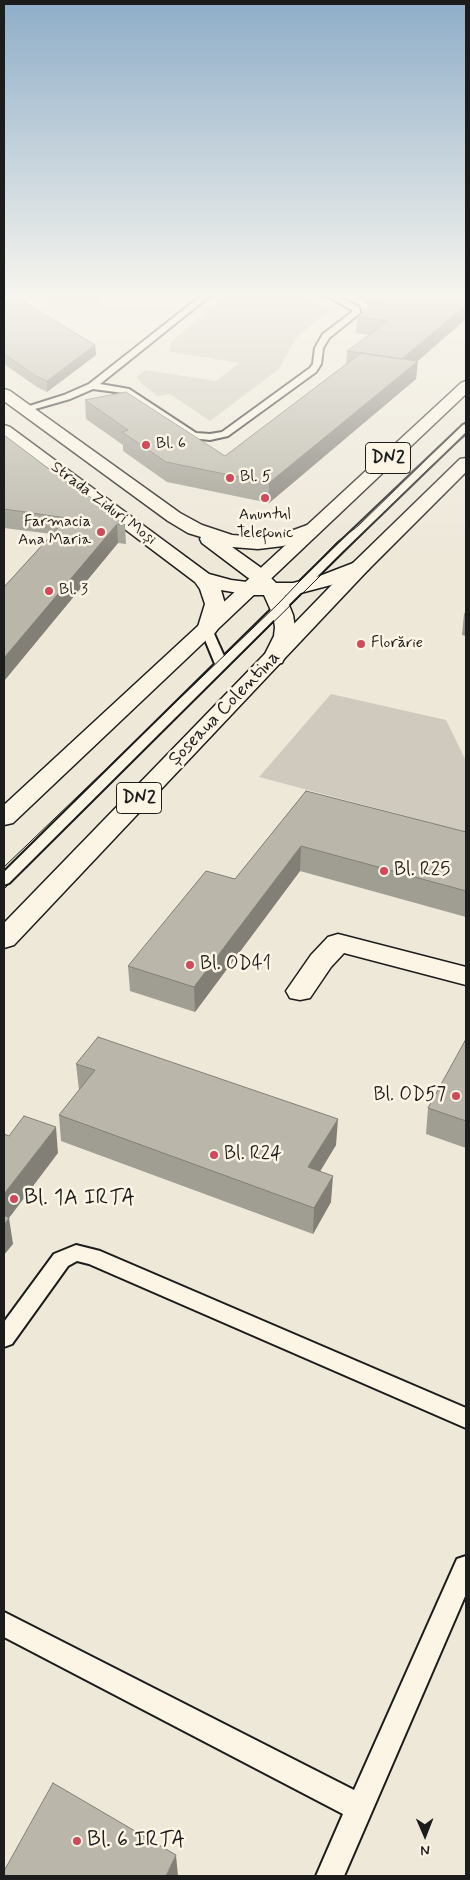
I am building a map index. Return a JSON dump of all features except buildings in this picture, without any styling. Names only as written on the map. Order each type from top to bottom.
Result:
[{"type":"main road","name":"DN2","points":[[4,818],[207,630],[266,591],[310,530],[466,386]]},
{"type":"main road","name":"Strada Ziduri Moși","points":[[4,394],[174,517],[195,530],[266,591]]},
{"type":"main road","name":"Strada Ziduri Moși","points":[[4,430],[202,578]]},
{"type":"main road","name":"Șoseaua Colentina","points":[[4,938],[361,566],[466,463]]},
{"type":"main road","name":"Strada Ziduri Moși","points":[[195,530],[230,540],[258,543],[283,540],[310,530]]},
{"type":"main road","name":"Șoseaua Colentina","points":[[202,578],[229,586],[266,591],[302,588],[361,566]]},
{"type":"main road","points":[[202,578],[210,588],[216,604],[207,630]]},
{"type":"main road","points":[[266,591],[285,627],[284,636],[274,658]]},
{"type":"main road","points":[[300,991],[321,961],[338,943],[466,976]]},
{"type":"lane","points":[[25,409],[68,397],[96,383]]},
{"type":"lane","points":[[92,386],[126,391],[194,436],[210,437],[225,434],[295,383]]},
{"type":"lane","points":[[302,588],[340,548],[466,428]]},
{"type":"lane","points":[[4,880],[222,666],[266,591]]},
{"type":"lane","points":[[207,630],[222,666]]},
{"type":"lane","points":[[4,1338],[60,1260],[76,1253],[93,1257],[466,1418]]},
{"type":"lane","points":[[330,1876],[466,1568]]},
{"type":"lane","points":[[4,1624],[360,1808]]},
{"type":"shaded area","points":[[141,383],[261,383],[210,421],[170,394],[157,396]]},
{"type":"shaded area","points":[[331,694],[446,720],[466,761],[466,832],[259,777]]},
{"type":"tram line","points":[[4,867],[279,603],[337,542],[358,526],[466,421]]},
{"type":"tram line","points":[[4,889],[426,471],[466,435]]},
{"type":"place","name":"Bl. 6","points":[[146,445]]},
{"type":"place","name":"Bl. 5","points":[[230,478]]},
{"type":"place","name":"Anuntul Telefonic","points":[[265,498]]},
{"type":"place","name":"Farmacia Ana Maria","points":[[101,532]]},
{"type":"place","name":"Bl. 3","points":[[49,591]]},
{"type":"place","name":"Florărie","points":[[361,644]]},
{"type":"place","name":"Bl. R25","points":[[384,871]]},
{"type":"place","name":"Bl. OD41","points":[[190,965]]},
{"type":"place","name":"Bl. OD57","points":[[456,1096]]},
{"type":"place","name":"Bl. R24","points":[[214,1155]]},
{"type":"place","name":"Bl. 1A IRTA","points":[[14,1199]]},
{"type":"place","name":"Bl. 6 IRTA","points":[[77,1841]]}]
